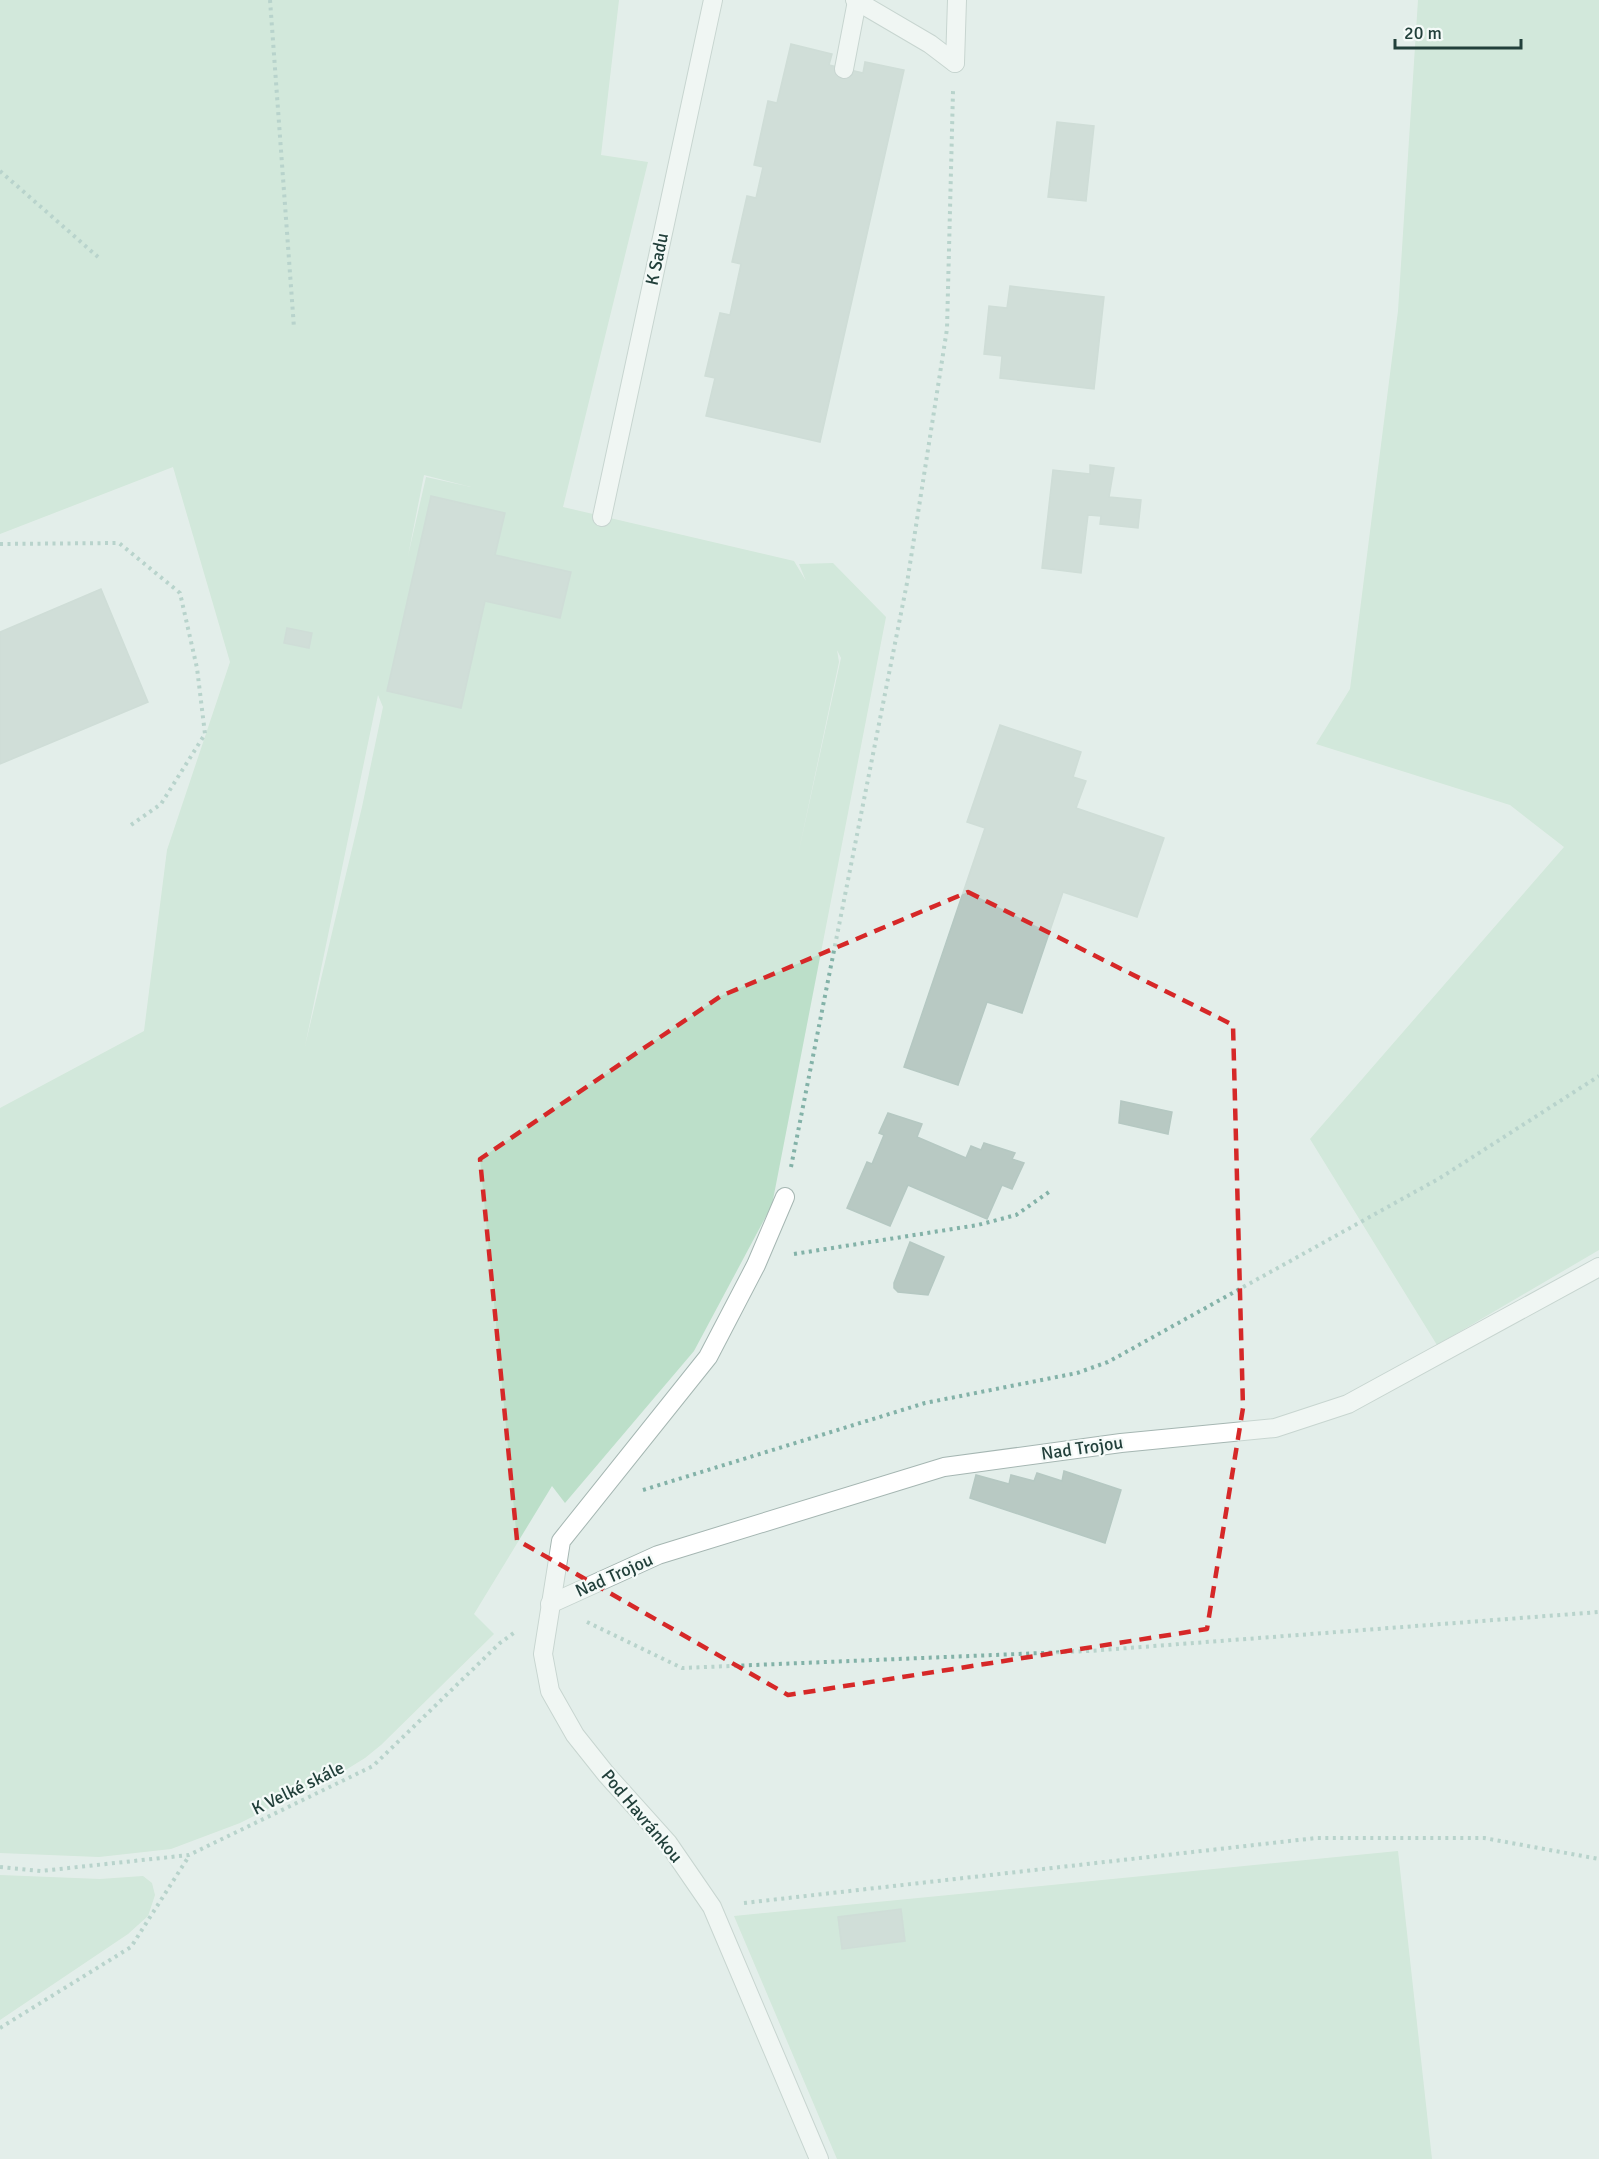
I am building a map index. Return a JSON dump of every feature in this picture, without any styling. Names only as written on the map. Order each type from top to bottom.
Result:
[{"type":"street","name":"K Sadu","points":[[602,517],[713,0]]},
{"type":"street","points":[[955,63],[957,0]]},
{"type":"street","points":[[844,69],[856,1],[930,44],[955,63]]},
{"type":"street","name":"Pod Havránkou","points":[[785,1197],[756,1265],[708,1357],[561,1541],[543,1654],[550,1692],[575,1735],[606,1774],[668,1843],[712,1907],[819,2159]]},
{"type":"street","name":"Nad Trojou","points":[[550,1604],[658,1555],[944,1467],[1122,1443],[1275,1428],[1348,1404],[1599,1268]]},
{"type":"path","points":[[270,0],[294,328]]},
{"type":"path","points":[[785,1197],[907,583],[947,329],[955,63]]},
{"type":"path","points":[[0,171],[98,257]]},
{"type":"path","points":[[0,544],[119,543],[180,592],[197,668],[205,734],[160,804],[131,825]]},
{"type":"path","points":[[588,1508],[926,1402],[1077,1373],[1108,1362],[1440,1178],[1599,1076]]},
{"type":"path","points":[[756,1265],[790,1254],[978,1225],[1016,1215],[1049,1192]]},
{"type":"path","points":[[550,1604],[682,1668],[1089,1652],[1599,1612]]},
{"type":"path","name":"K Velké skále","points":[[0,1867],[41,1871],[189,1855],[373,1766],[500,1643],[550,1604]]},
{"type":"path","points":[[712,1907],[1316,1838],[1484,1838],[1599,1859]]},
{"type":"path","points":[[0,2028],[131,1947],[189,1855]]},
{"type":"highlighted area","points":[[968,892],[1233,1025],[1243,1408],[1207,1629],[788,1695],[517,1540],[480,1159],[721,996]]},
{"type":"green space","points":[[0,0],[619,0],[601,155],[648,162],[563,507],[794,561],[806,581],[799,564],[833,563],[886,617],[772,1205],[694,1351],[565,1503],[552,1486],[474,1614],[494,1634],[381,1745],[344,1771],[240,1823],[171,1849],[99,1857],[0,1853],[0,1108],[144,1031],[167,850],[230,662],[173,467],[0,534]],"holes":[[[424,475],[471,487],[426,477],[408,556]],[[837,650],[841,658],[798,855],[839,662]],[[378,695],[383,707],[362,807],[305,1046]]]},
{"type":"green space","points":[[1418,0],[1599,0],[1599,1250],[1437,1345],[1310,1139],[1564,847],[1510,805],[1316,744],[1350,689],[1398,311]]},
{"type":"green space","points":[[1398,1851],[1432,2159],[837,2159],[734,1916]],"holes":[[[901,1909],[905,1941],[842,1949],[838,1917]]]},
{"type":"green space","points":[[0,1875],[100,1879],[143,1876],[152,1883],[155,1895],[148,1916],[128,1934],[0,2020]]},
{"type":"building","points":[[791,44],[832,54],[829,65],[863,73],[865,62],[904,70],[820,442],[706,416],[715,378],[705,376],[720,313],[730,315],[741,264],[732,262],[747,196],[756,198],[763,167],[754,165],[768,101],[777,103]]},
{"type":"building","points":[[1057,122],[1094,126],[1086,201],[1048,197]]},
{"type":"building","points":[[1010,286],[1104,297],[1094,389],[1000,378],[1002,356],[984,354],[989,306],[1007,308]]},
{"type":"building","points":[[1090,465],[1114,468],[1109,497],[1141,500],[1138,528],[1100,524],[1101,516],[1088,515],[1081,573],[1042,568],[1053,470],[1090,474]]},
{"type":"building","points":[[431,496],[505,513],[495,555],[571,572],[560,618],[485,601],[461,708],[387,691]]},
{"type":"building","points":[[101,589],[148,702],[0,764],[0,632]]},
{"type":"building","points":[[287,628],[312,633],[309,648],[284,643]]},
{"type":"building","points":[[1000,725],[1081,752],[1073,777],[1086,781],[1076,808],[1164,838],[1137,917],[1063,892],[1022,1013],[987,1002],[958,1085],[904,1067],[985,828],[967,822]]},
{"type":"building","points":[[1121,1101],[1172,1112],[1168,1134],[1119,1123]]},
{"type":"building","points":[[888,1113],[922,1124],[917,1137],[966,1158],[971,1146],[981,1150],[984,1143],[1015,1153],[1012,1159],[1024,1163],[1012,1189],[1002,1185],[987,1219],[908,1185],[890,1226],[847,1208],[867,1162],[872,1164],[884,1135],[879,1133]]},
{"type":"building","points":[[910,1242],[944,1257],[928,1295],[898,1292],[894,1288]]},
{"type":"building","points":[[1064,1471],[1121,1490],[1105,1543],[970,1498],[976,1475],[1009,1484],[1011,1475],[1034,1481],[1037,1473],[1062,1481]]},
{"type":"building","points":[[901,1909],[905,1941],[842,1949],[838,1917]]}]
